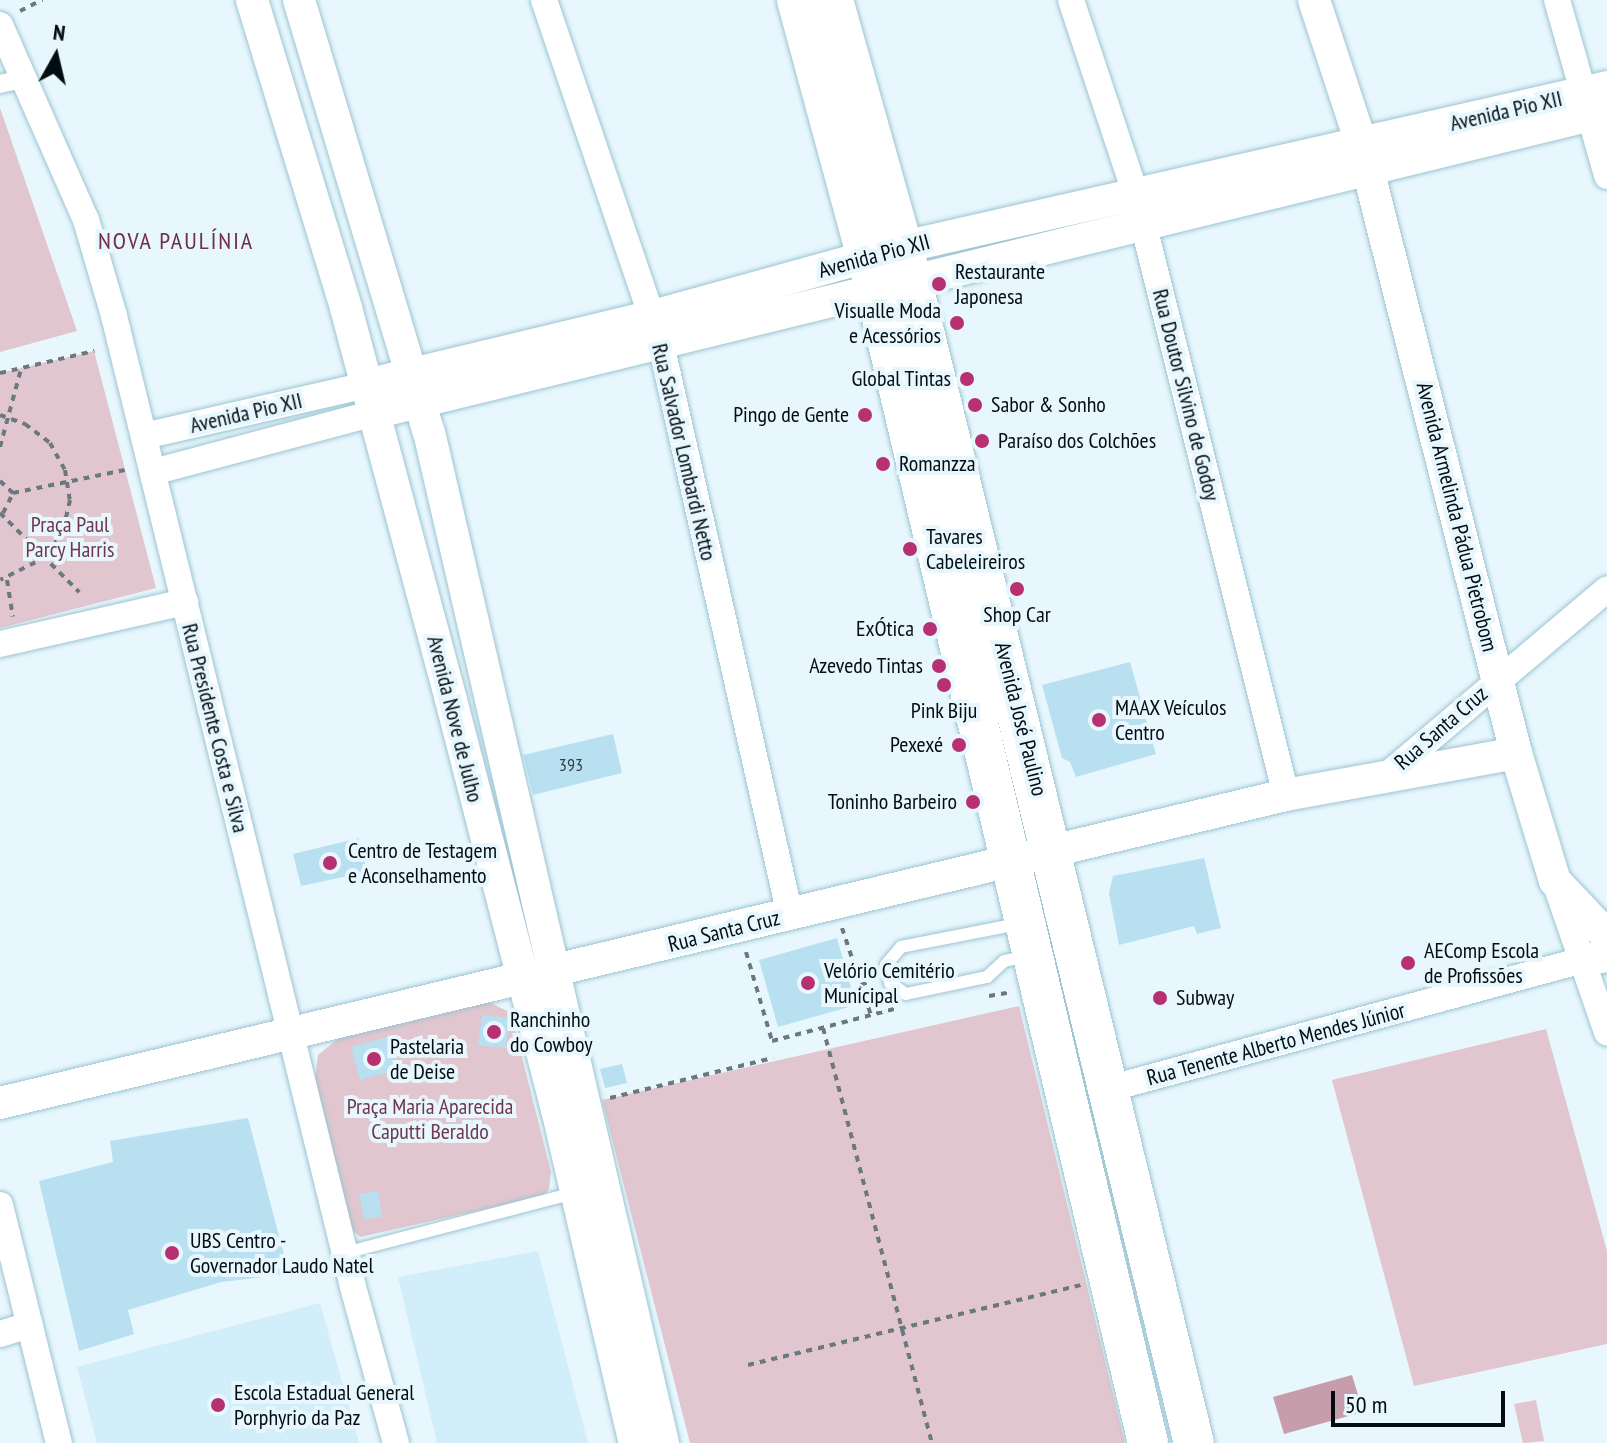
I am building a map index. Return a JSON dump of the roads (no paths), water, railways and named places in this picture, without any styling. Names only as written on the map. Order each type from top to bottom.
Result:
[{"type":"main road","name":"Avenida José Paulino","points":[[797,0],[889,267],[1054,850],[1194,1443]]},
{"type":"main road","name":"Avenida José Paulino","points":[[833,0],[1012,861],[1027,955],[1148,1443]]},
{"type":"street","name":"Avenida Nove de Julho","points":[[252,0],[370,399],[576,1192],[635,1443]]},
{"type":"street","name":"Avenida Nove de Julho","points":[[299,0],[417,387],[663,1443]]},
{"type":"street","name":"Rua Salvador Lombardi Netto","points":[[544,0],[655,330],[790,915]]},
{"type":"street","name":"Rua Doutor Silvino de Godoy","points":[[1071,0],[1139,209],[1286,795]]},
{"type":"street","name":"Avenida Armelinda Pádua Pietrobom","points":[[1314,0],[1364,157],[1516,753],[1555,881],[1595,958],[1607,1032]]},
{"type":"street","points":[[1557,0],[1598,101],[1607,176]]},
{"type":"street","name":"Rua Presidente Costa e Silva","points":[[0,25],[26,78],[86,220],[144,436],[290,1036],[396,1443]]},
{"type":"street","points":[[0,84],[26,78]]},
{"type":"street","name":"Avenida Pio XII","points":[[153,472],[370,399],[655,330],[889,267],[1598,101]]},
{"type":"street","name":"Avenida Pio XII","points":[[144,436],[370,399]]},
{"type":"street","name":"Rua Santa Cruz","points":[[1386,776],[1499,677],[1607,589]]},
{"type":"street","points":[[0,644],[185,602]]},
{"type":"street","name":"Rua Santa Cruz","points":[[0,1103],[63,1091],[1286,795],[1516,753]]},
{"type":"street","points":[[1555,881],[1607,936]]},
{"type":"street","name":"Rua Tenente Alberto Mendes Júnior","points":[[1108,1089],[1595,958]]},
{"type":"street","name":"Rua Santa Cruz","points":[[0,1122],[63,1091]]},
{"type":"street","points":[[0,1205],[59,1443]]},
{"type":"street","points":[[0,1334],[30,1325]]},
{"type":"lane","points":[[901,947],[1027,955],[1004,961],[987,977],[906,994],[890,983],[886,965],[901,947]]},
{"type":"lane","points":[[345,1253],[576,1192]]},
{"type":"place","name":"Restaurante Japonesa","points":[[939,284]]},
{"type":"place","name":"Visualle Moda e Acessórios","points":[[957,323]]},
{"type":"place","name":"Global Tintas","points":[[967,379]]},
{"type":"place","name":"Sabor & Sonho","points":[[975,405]]},
{"type":"place","name":"Pingo de Gente","points":[[865,415]]},
{"type":"place","name":"Paraíso dos Colchões","points":[[982,441]]},
{"type":"place","name":"Romanzza","points":[[883,464]]},
{"type":"place","name":"Tavares Cabeleireiros","points":[[910,549]]},
{"type":"place","name":"Shop Car","points":[[1017,589]]},
{"type":"place","name":"ExÓtica","points":[[930,629]]},
{"type":"place","name":"Azevedo Tintas","points":[[939,666]]},
{"type":"place","name":"Pink Biju","points":[[944,685]]},
{"type":"place","name":"MAAX Veículos Centro","points":[[1099,720]]},
{"type":"place","name":"Pexexé","points":[[959,745]]},
{"type":"place","name":"Toninho Barbeiro","points":[[973,802]]},
{"type":"place","name":"Centro de Testagem e Aconselhamento","points":[[330,863]]},
{"type":"place","name":"AEComp Escola de Profissões","points":[[1408,963]]},
{"type":"place","name":"Velório Cemitério Municipal","points":[[808,983]]},
{"type":"place","name":"Subway","points":[[1160,998]]},
{"type":"place","name":"Ranchinho do Cowboy","points":[[494,1032]]},
{"type":"place","name":"Pastelaria de Deise","points":[[374,1059]]},
{"type":"place","name":"UBS Centro - Governador Laudo Natel","points":[[172,1253]]},
{"type":"place","name":"Escola Estadual General Porphyrio da Paz","points":[[218,1405]]},
{"type":"district","name":"NOVA PAULÍNIA","points":[[176,241]]},
{"type":"park label","name":"Praça Paul Parcy Harris","points":[[70,536]]},
{"type":"park label","name":"Praça Maria Aparecida Caputti Beraldo","points":[[430,1118]]}]
